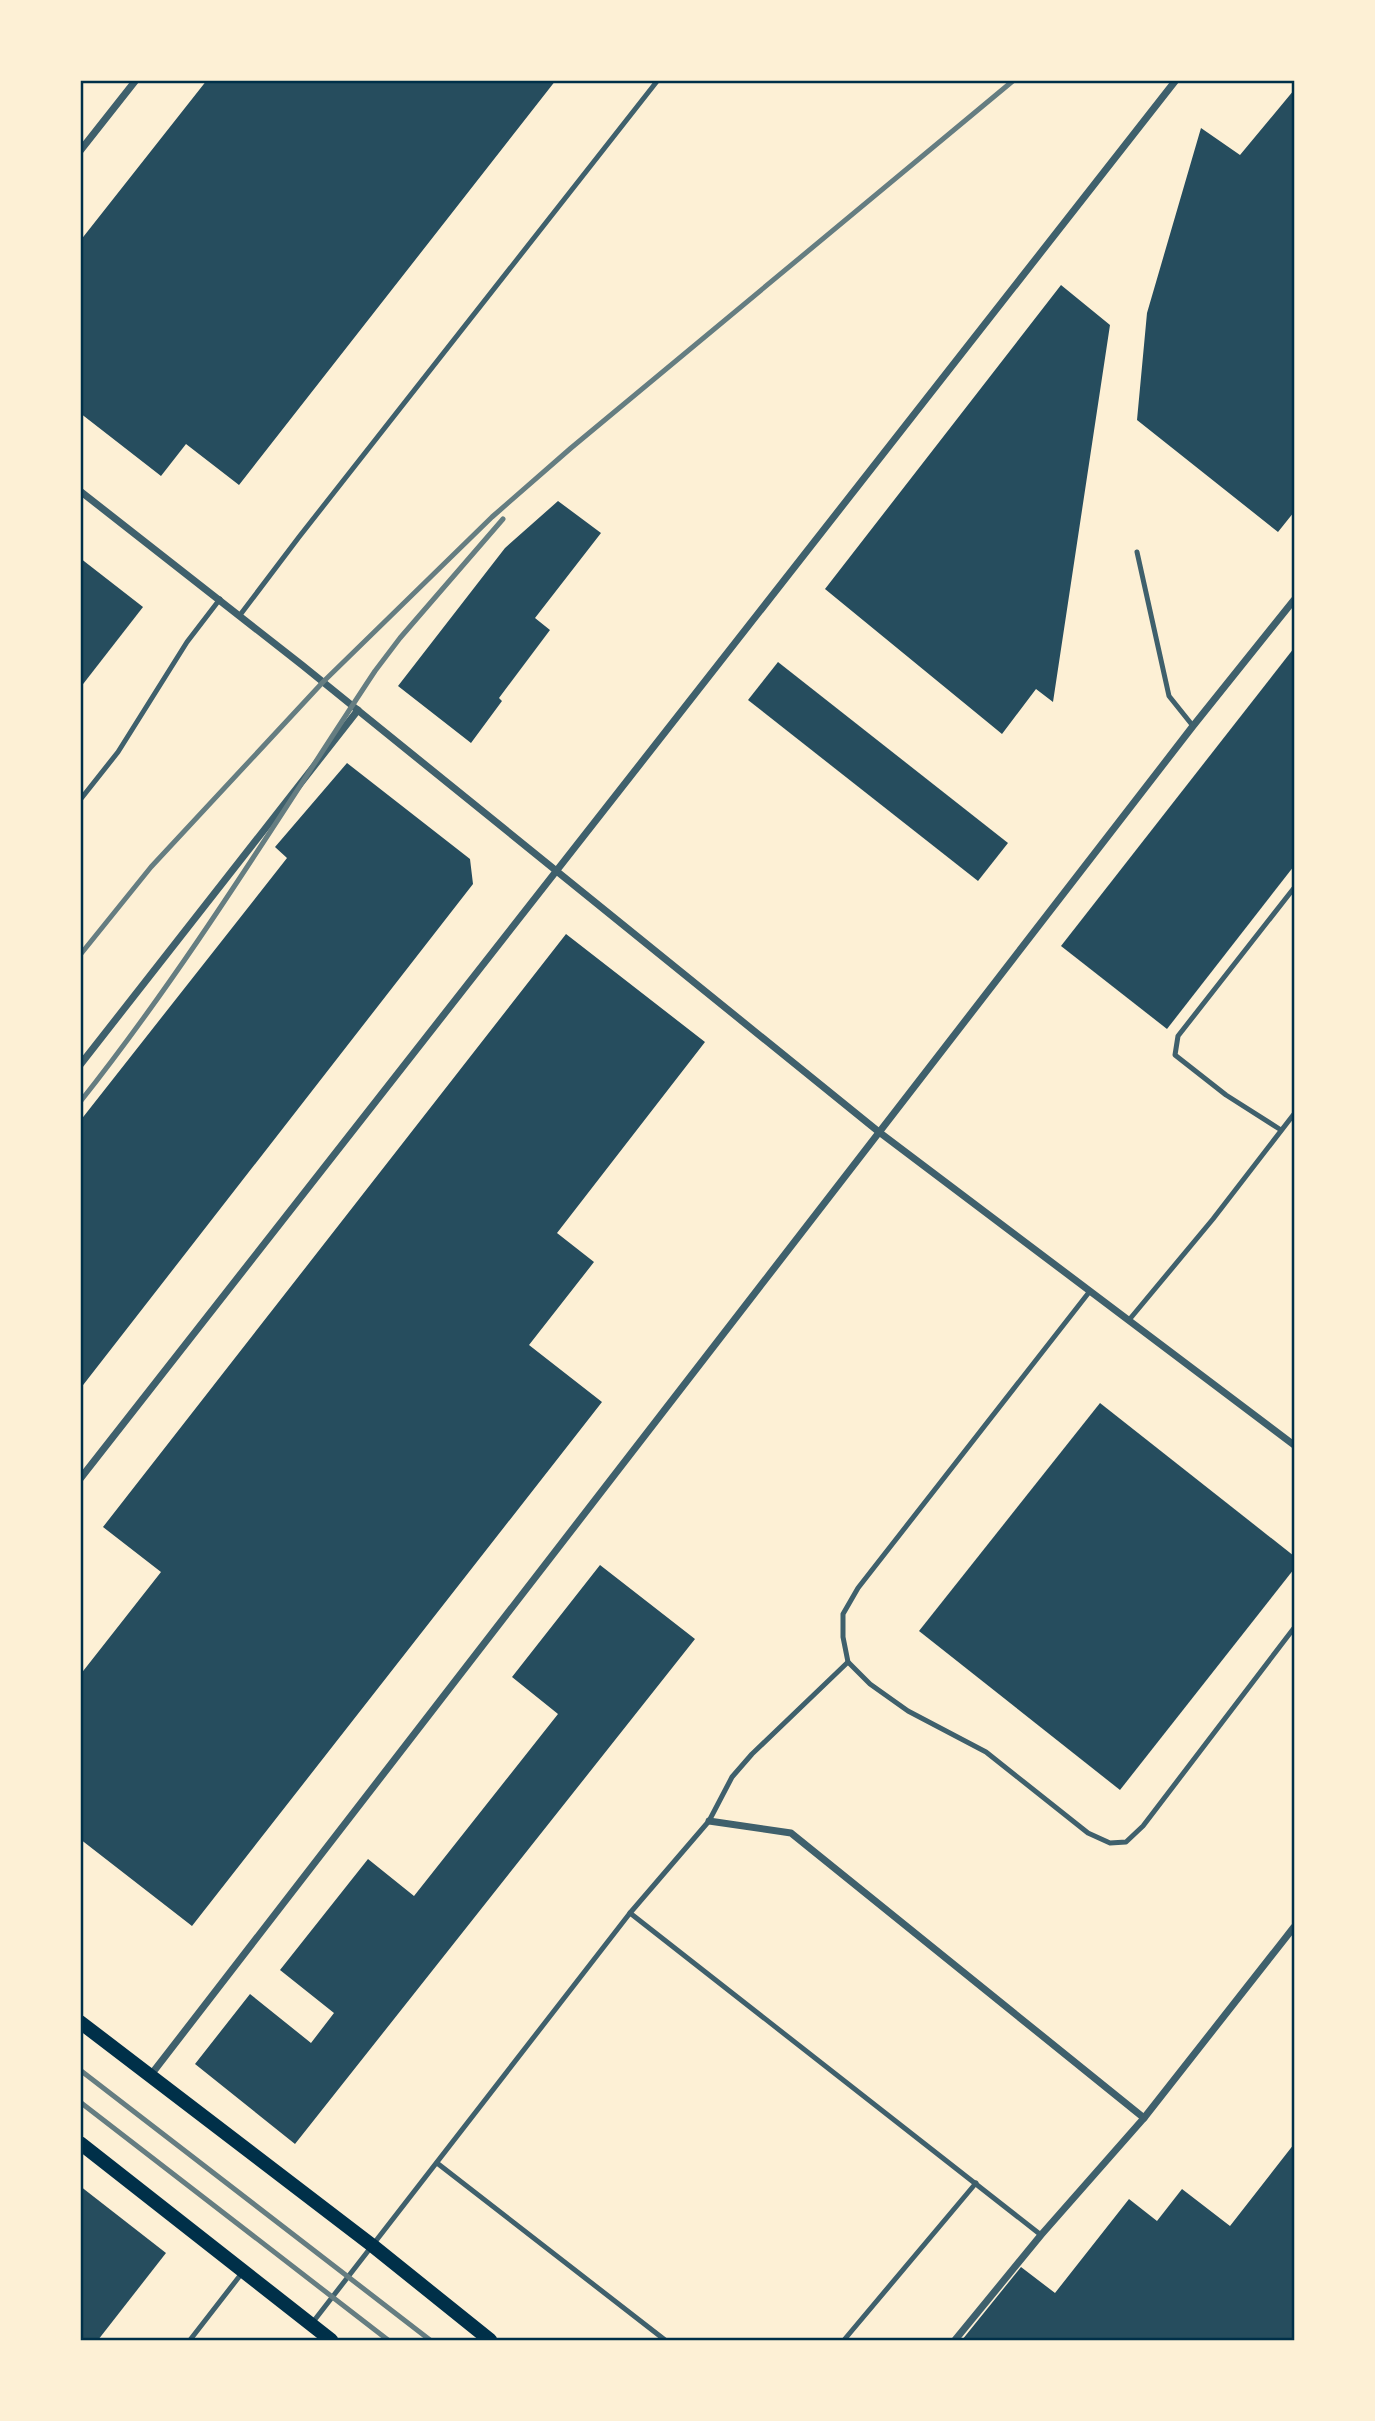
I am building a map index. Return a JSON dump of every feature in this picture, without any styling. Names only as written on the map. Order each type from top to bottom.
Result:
[{"type":"main road","points":[[80,2022],[373,2246],[490,2340]]},
{"type":"main road","points":[[80,2143],[331,2340]]},
{"type":"street","points":[[80,150],[136,80]]},
{"type":"street","points":[[80,1479],[1176,80]]},
{"type":"street","points":[[80,491],[240,615],[879,1132],[1294,1445]]},
{"type":"street","points":[[150,2076],[1193,726],[1294,600]]},
{"type":"street","points":[[80,1065],[358,710]]},
{"type":"street","points":[[709,1821],[791,1833],[1144,2118]]},
{"type":"street","points":[[955,2340],[1041,2235],[1144,2118],[1294,1927]]},
{"type":"lane","points":[[240,615],[658,80]]},
{"type":"lane","points":[[1137,552],[1169,696],[1193,726]]},
{"type":"lane","points":[[80,800],[118,752],[187,642],[220,599]]},
{"type":"lane","points":[[1281,1130],[1226,1095],[1175,1055],[1178,1036],[1294,888]]},
{"type":"lane","points":[[1129,1320],[1213,1219],[1294,1114]]},
{"type":"lane","points":[[1090,1291],[858,1588],[843,1614],[843,1637],[848,1662],[870,1684],[908,1711],[986,1752],[1088,1833],[1110,1843],[1126,1842],[1143,1826],[1294,1628]]},
{"type":"lane","points":[[311,2325],[630,1913],[709,1821],[733,1777],[752,1754],[848,1662]]},
{"type":"lane","points":[[630,1913],[1041,2235]]},
{"type":"lane","points":[[437,2163],[664,2340]]},
{"type":"lane","points":[[844,2340],[976,2183]]},
{"type":"lane","points":[[190,2340],[244,2270]]},
{"type":"building","points":[[207,80],[556,80],[239,485],[186,444],[161,476],[80,413],[80,241]]},
{"type":"building","points":[[1294,90],[1294,512],[1278,532],[1137,420],[1147,313],[1201,128],[1240,155]]},
{"type":"building","points":[[1061,285],[1110,325],[1053,702],[1036,689],[1002,734],[825,589]]},
{"type":"building","points":[[558,501],[601,533],[535,618],[550,630],[499,698],[502,701],[471,743],[398,686],[505,548]]},
{"type":"building","points":[[80,558],[143,607],[80,688]]},
{"type":"building","points":[[1294,648],[1294,866],[1167,1029],[1061,946]]},
{"type":"building","points":[[778,662],[1008,843],[978,881],[748,700]]},
{"type":"building","points":[[347,763],[470,859],[473,884],[80,1389],[80,1121],[287,858],[275,847]]},
{"type":"building","points":[[566,934],[705,1042],[557,1233],[594,1262],[529,1345],[602,1402],[192,1926],[80,1839],[80,1675],[161,1572],[103,1527]]},
{"type":"building","points":[[1100,1403],[1294,1556],[1294,1569],[1120,1790],[919,1631]]},
{"type":"building","points":[[600,1565],[695,1639],[295,2144],[195,2064],[250,1994],[311,2043],[334,2013],[280,1970],[368,1859],[414,1896],[558,1714],[512,1677]]},
{"type":"building","points":[[1294,2144],[1294,2340],[962,2340],[1021,2267],[1055,2293],[1129,2199],[1157,2221],[1182,2189],[1230,2226]]},
{"type":"building","points":[[80,2186],[166,2253],[98,2340],[80,2340]]},
{"type":"railway","points":[[80,955],[151,867],[323,682],[492,517],[571,448],[1014,80]]},
{"type":"railway","points":[[80,1102],[195,944],[375,671],[400,638],[503,519]]},
{"type":"railway","points":[[80,2070],[430,2340]]},
{"type":"railway","points":[[80,2102],[388,2340]]}]
